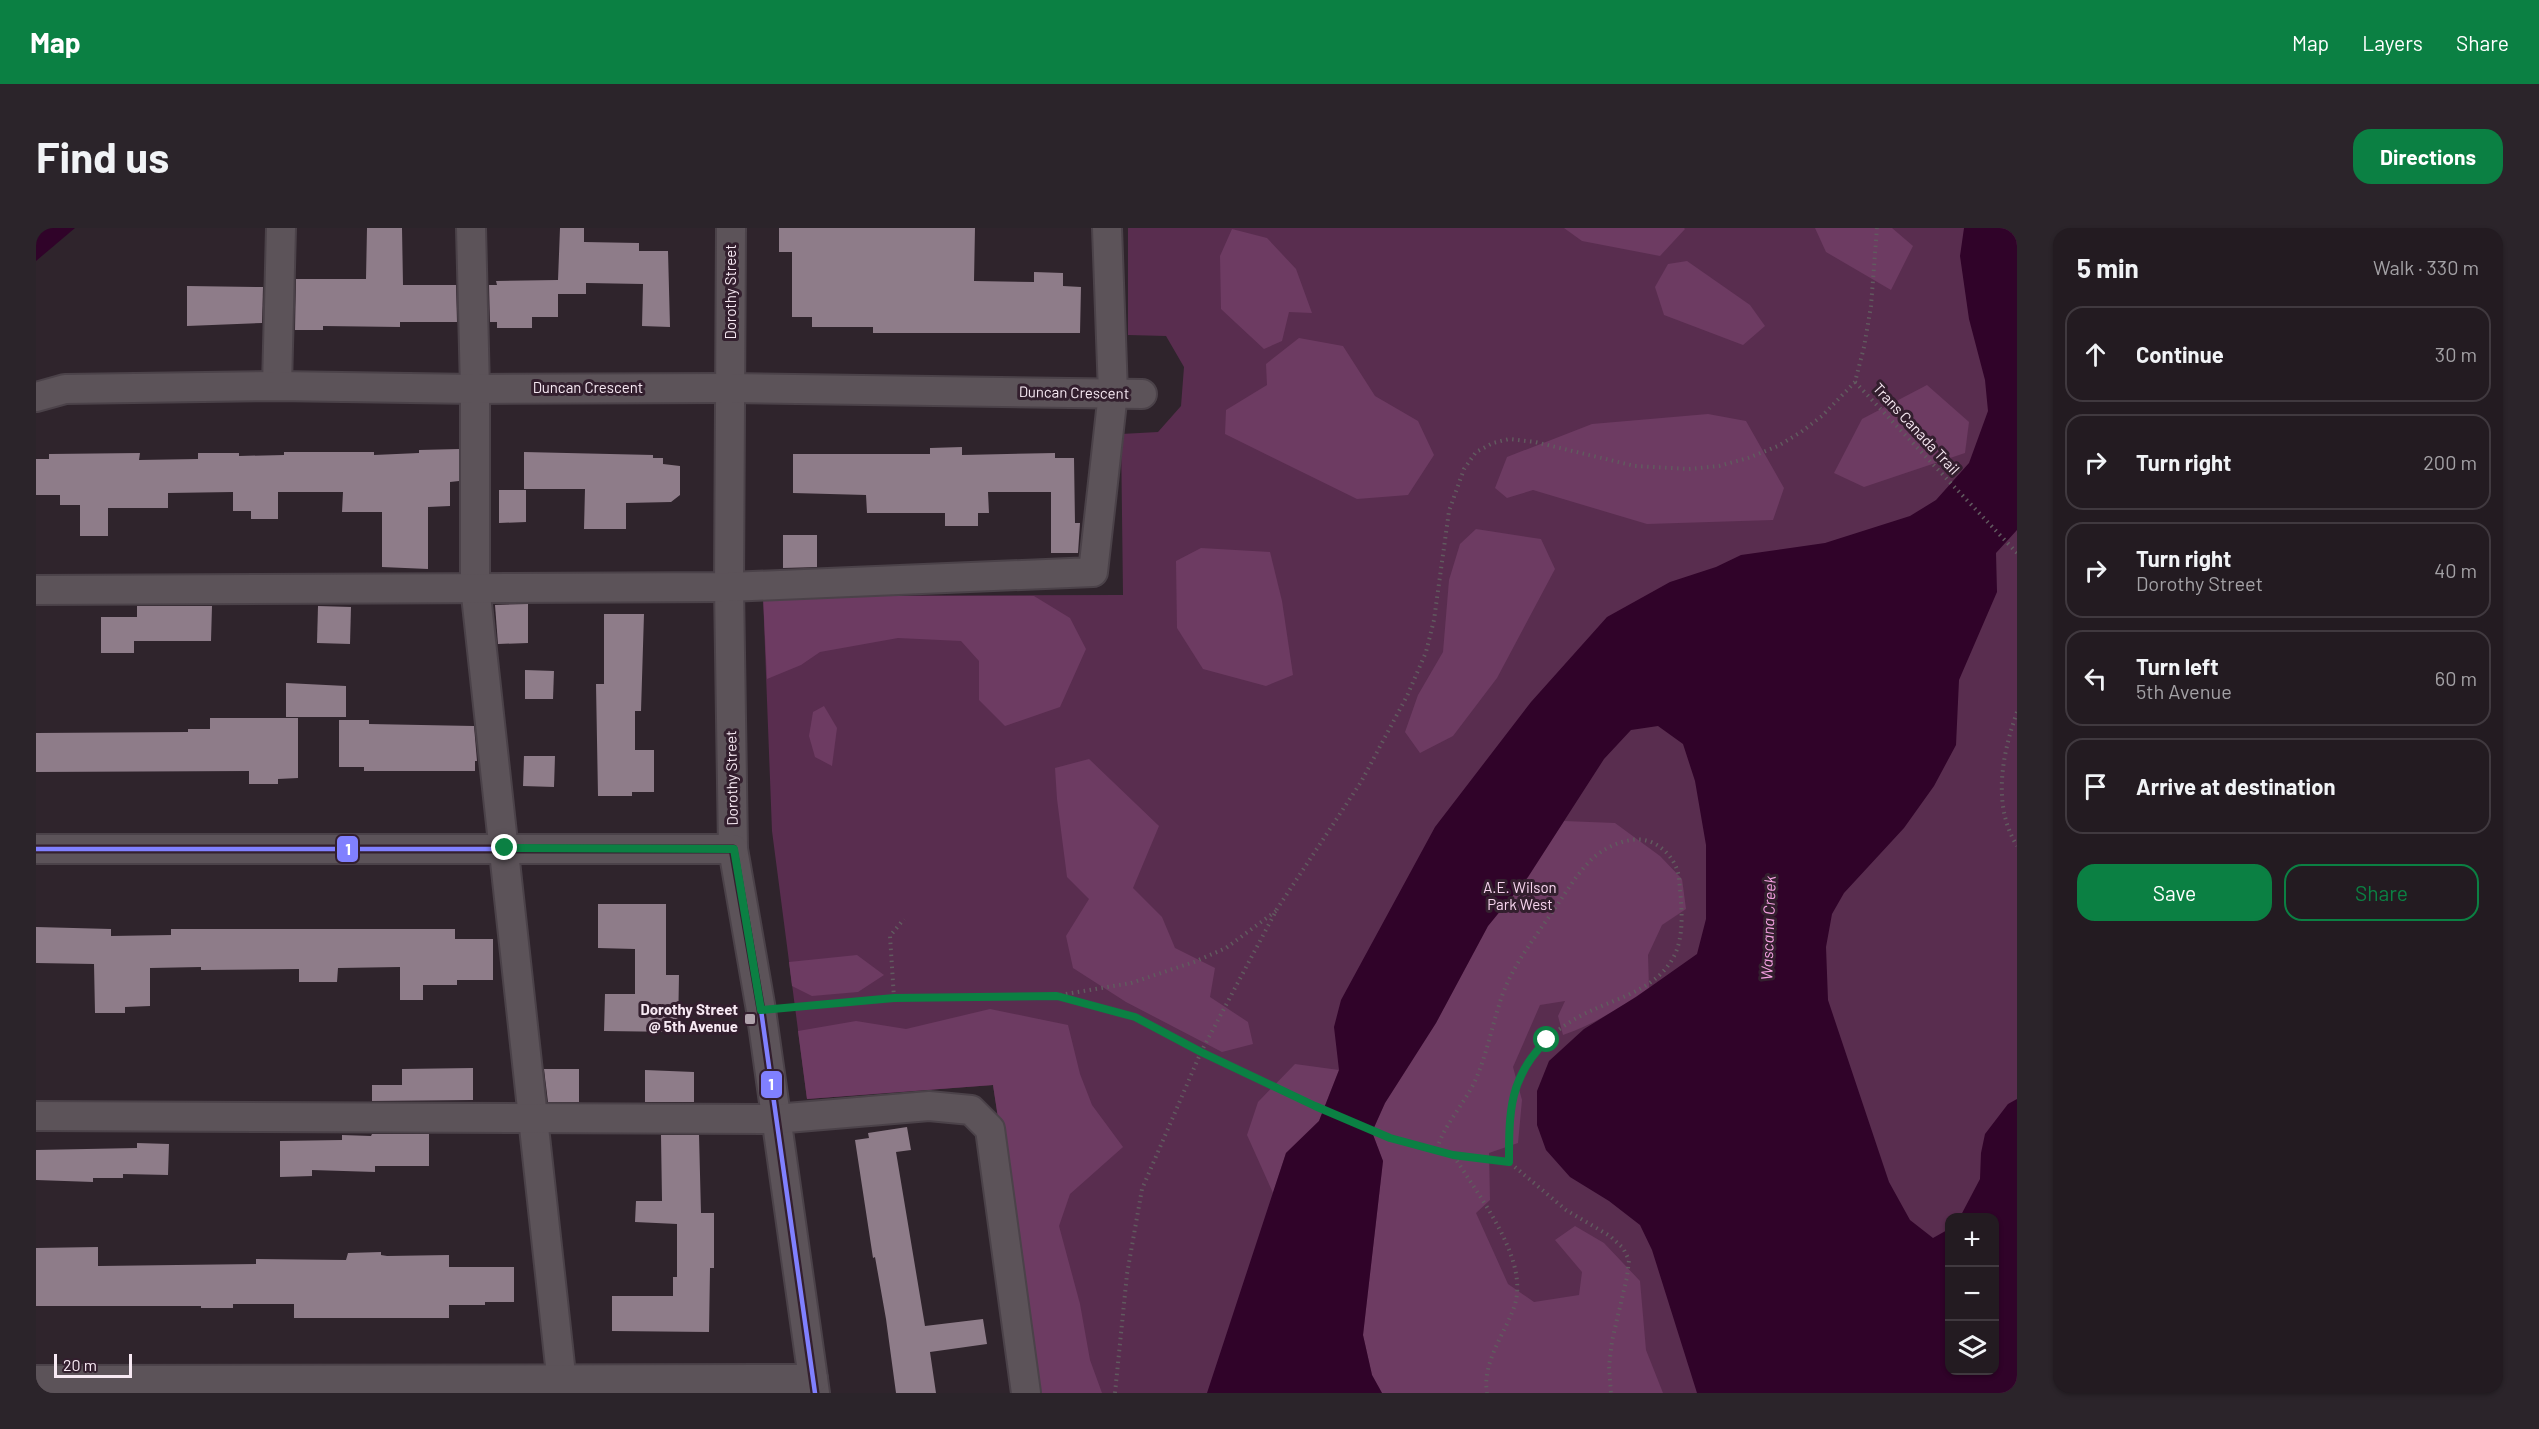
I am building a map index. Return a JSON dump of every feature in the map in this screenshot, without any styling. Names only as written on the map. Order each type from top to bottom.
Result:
[{"type":"street","points":[[277,386],[281,228]]},
{"type":"street","points":[[471,228],[475,389],[475,586],[562,1386]]},
{"type":"street","name":"Dorothy Street","points":[[731,228],[729,587],[734,849],[761,1010],[814,1386]]},
{"type":"street","points":[[36,590],[475,586],[729,587],[1093,573],[1113,393],[1107,228]]},
{"type":"street","name":"Duncan Crescent","points":[[36,397],[66,389],[277,386],[475,389],[730,388],[1142,394]]},
{"type":"street","points":[[36,849],[734,849]]},
{"type":"street","points":[[36,1116],[775,1119],[929,1106],[971,1110],[990,1130],[1026,1393]]},
{"type":"street","points":[[36,1380],[562,1386],[814,1386]]},
{"type":"path","name":"Trans Canada Trail","points":[[1877,228],[1871,306],[1855,382],[2017,553]]},
{"type":"path","points":[[1115,1393],[1127,1274],[1142,1189],[1201,1052],[1277,909],[1361,782],[1412,685],[1426,652],[1434,620],[1449,511],[1464,469],[1476,453],[1493,443],[1509,440],[1535,442],[1635,466],[1664,469],[1719,466],[1758,454],[1801,432],[1822,416],[1855,382]]},
{"type":"path","points":[[2017,712],[2010,733],[2001,779],[2002,805],[2017,846]]},
{"type":"path","points":[[1437,1149],[1442,1132],[1463,1104],[1478,1076],[1502,996],[1520,958],[1576,877],[1592,860],[1616,845],[1631,840],[1644,840],[1655,844],[1666,852],[1678,873],[1682,909],[1680,934],[1674,957],[1652,982],[1592,1010],[1569,1024],[1534,1052],[1515,1087],[1509,1118],[1509,1162]]},
{"type":"path","points":[[761,1010],[894,998],[1057,996],[1131,983],[1184,966],[1226,948],[1277,909]]},
{"type":"path","points":[[894,998],[890,936],[904,920]]},
{"type":"path","points":[[1057,996],[1135,1017],[1201,1052],[1315,1106],[1390,1138],[1453,1155],[1509,1162],[1566,1210],[1610,1236],[1623,1248],[1629,1260],[1609,1366],[1611,1393]]},
{"type":"path","points":[[1453,1155],[1490,1213],[1509,1251],[1518,1276],[1518,1295],[1514,1309],[1488,1369],[1487,1393]]},
{"type":"green space","name":"A.E. Wilson Park West","points":[[1128,228],[2017,228],[2017,1393],[1040,1393],[993,1085],[807,1099],[772,831],[763,596],[1123,595],[1121,434],[1158,432],[1181,406],[1184,367],[1166,336],[1128,335]]},
{"type":"green space","points":[[1564,228],[1685,229],[1660,256],[1582,241]]},
{"type":"green space","points":[[1815,228],[1892,228],[1913,246],[1891,290],[1826,252]]},
{"type":"green space","points":[[1232,229],[1267,238],[1296,269],[1312,313],[1289,312],[1282,341],[1264,349],[1221,309],[1220,256]]},
{"type":"green space","points":[[1687,261],[1750,305],[1765,326],[1743,345],[1664,315],[1655,287],[1668,264]]},
{"type":"green space","points":[[1299,338],[1343,346],[1375,396],[1418,421],[1434,455],[1408,495],[1357,499],[1225,434],[1226,410],[1267,385],[1266,364]]},
{"type":"green space","points":[[1927,385],[1969,422],[1965,453],[1864,487],[1834,473],[1862,419]]},
{"type":"green space","points":[[1708,414],[1746,421],[1784,488],[1773,520],[1647,524],[1533,490],[1507,498],[1495,488],[1507,457],[1592,424]]},
{"type":"green space","points":[[1476,529],[1541,539],[1555,569],[1497,678],[1453,736],[1420,753],[1405,732],[1418,695],[1443,652],[1449,580],[1460,544]]},
{"type":"green space","points":[[1201,548],[1270,552],[1282,601],[1293,675],[1266,686],[1203,669],[1177,628],[1176,561]]},
{"type":"green space","points":[[763,596],[1034,596],[1070,618],[1086,649],[1060,707],[1005,726],[979,700],[979,661],[961,641],[898,638],[820,652],[801,665],[767,679]]},
{"type":"green space","points":[[824,706],[837,728],[832,766],[815,757],[809,736],[813,712]]},
{"type":"green space","points":[[1089,759],[1159,826],[1133,888],[1162,917],[1175,948],[1215,968],[1210,997],[1248,1022],[1253,1044],[1222,1052],[1126,1002],[1073,968],[1066,936],[1089,899],[1067,877],[1055,768]]},
{"type":"green space","points":[[1564,821],[1615,823],[1660,856],[1682,879],[1686,909],[1662,925],[1648,955],[1649,988],[1639,995],[1597,1020],[1563,1035],[1558,1016],[1565,1001],[1540,1005],[1513,1067],[1522,1100],[1518,1143],[1489,1153],[1490,1200],[1476,1213],[1508,1284],[1534,1302],[1579,1295],[1582,1272],[1555,1240],[1575,1226],[1604,1243],[1640,1281],[1646,1350],[1663,1393],[1382,1393],[1372,1375],[1363,1335],[1383,1161],[1372,1132],[1385,1103],[1436,1023],[1488,926],[1528,877]]},
{"type":"green space","points":[[857,955],[884,975],[858,992],[812,996],[792,986],[789,962]]},
{"type":"green space","points":[[990,1009],[1068,1025],[1080,1074],[1092,1105],[1123,1147],[1070,1194],[1059,1226],[1080,1304],[1090,1360],[1102,1393],[1040,1393],[993,1085],[807,1099],[798,1031],[856,1021],[906,1029]]},
{"type":"green space","points":[[1295,1064],[1339,1070],[1319,1121],[1286,1153],[1273,1193],[1247,1135],[1258,1102]]},
{"type":"water","points":[[36,228],[75,228],[36,261]]},
{"type":"water","name":"Wascana Creek","points":[[1964,228],[2017,228],[2017,530],[1996,553],[1997,592],[1959,680],[1956,745],[1934,786],[1904,828],[1844,893],[1832,914],[1826,947],[1828,1000],[1889,1182],[1910,1220],[1933,1238],[1945,1231],[1945,1375],[1999,1375],[1999,1213],[1962,1213],[1980,1179],[1981,1153],[1985,1134],[2008,1104],[2017,1099],[2017,1393],[1697,1393],[1652,1250],[1640,1225],[1609,1201],[1570,1177],[1546,1150],[1537,1125],[1537,1091],[1549,1061],[1584,1029],[1636,997],[1697,954],[1706,919],[1706,845],[1695,781],[1683,744],[1658,726],[1631,730],[1604,759],[1528,877],[1488,926],[1436,1023],[1385,1103],[1372,1132],[1383,1161],[1363,1335],[1372,1375],[1382,1393],[1207,1393],[1286,1153],[1319,1121],[1339,1070],[1334,1027],[1341,1000],[1435,827],[1531,702],[1607,617],[1670,582],[1716,567],[1741,555],[1825,543],[1910,516],[1936,500],[1969,463],[1988,411],[1985,380],[1969,319],[1960,256]]},
{"type":"building","points":[[367,228],[402,228],[403,285],[456,285],[457,322],[400,322],[400,327],[323,326],[323,330],[295,330],[296,279],[366,279]]},
{"type":"building","points":[[560,228],[584,228],[584,242],[639,243],[639,251],[668,251],[670,327],[642,326],[643,284],[586,283],[586,294],[558,294],[558,317],[532,317],[532,328],[497,328],[497,322],[490,322],[489,285],[497,285],[496,281],[558,280]]},
{"type":"building","points":[[779,228],[975,228],[974,281],[1034,282],[1034,272],[1063,273],[1063,286],[1081,287],[1080,333],[873,333],[873,327],[812,327],[812,317],[792,317],[792,252],[779,252]]},
{"type":"building","points":[[187,286],[263,287],[262,323],[187,326]]},
{"type":"building","points":[[962,447],[962,455],[1055,453],[1055,458],[1074,458],[1075,523],[1080,523],[1078,553],[1051,553],[1051,492],[988,492],[989,513],[978,513],[978,526],[945,526],[945,513],[867,513],[866,495],[793,493],[793,454],[930,454],[930,448]]},
{"type":"building","points":[[459,449],[459,481],[450,482],[450,506],[428,507],[428,569],[382,567],[382,512],[342,512],[343,492],[278,492],[278,519],[251,519],[251,511],[233,511],[233,492],[168,493],[168,508],[108,508],[108,536],[80,536],[80,505],[60,505],[60,495],[36,495],[36,459],[49,459],[49,454],[140,453],[139,460],[198,459],[198,453],[239,453],[239,456],[284,455],[284,452],[374,452],[374,455],[419,453],[419,450]]},
{"type":"building","points":[[524,452],[653,455],[653,458],[663,458],[663,464],[680,466],[680,495],[671,502],[626,503],[626,529],[584,529],[585,489],[524,489]]},
{"type":"building","points":[[499,490],[526,490],[526,522],[499,523]]},
{"type":"building","points":[[783,535],[817,535],[817,567],[783,568]]},
{"type":"building","points":[[528,604],[528,643],[498,644],[495,605]]},
{"type":"building","points":[[137,606],[212,606],[211,641],[134,641],[134,653],[101,653],[101,617],[137,617]]},
{"type":"building","points":[[318,606],[351,607],[350,644],[317,643]]},
{"type":"building","points":[[604,614],[644,614],[641,711],[635,711],[635,750],[654,750],[654,792],[632,792],[632,796],[598,796],[596,684],[604,684]]},
{"type":"building","points":[[525,670],[554,671],[553,699],[525,699]]},
{"type":"building","points":[[286,683],[346,686],[346,717],[286,717]]},
{"type":"building","points":[[210,718],[298,718],[298,778],[278,779],[278,784],[249,784],[249,771],[36,772],[36,733],[188,732],[188,729],[210,729]]},
{"type":"building","points":[[339,720],[369,720],[369,724],[474,726],[477,761],[475,761],[475,771],[364,771],[364,767],[339,767]]},
{"type":"building","points":[[524,756],[555,756],[554,787],[523,786]]},
{"type":"building","points":[[598,904],[666,904],[666,975],[679,975],[678,1032],[604,1031],[605,994],[635,994],[635,949],[598,948]]},
{"type":"building","points":[[36,927],[111,929],[111,936],[171,935],[171,929],[455,929],[455,939],[493,939],[493,980],[457,980],[457,985],[423,985],[423,1000],[400,1000],[400,967],[338,968],[337,982],[299,982],[299,969],[150,968],[150,1006],[125,1007],[125,1013],[95,1013],[94,964],[36,963]]},
{"type":"building","points":[[473,1068],[473,1100],[372,1101],[372,1085],[402,1085],[402,1069]]},
{"type":"building","points":[[544,1069],[579,1069],[579,1102],[548,1102]]},
{"type":"building","points":[[645,1070],[694,1072],[694,1102],[645,1102]]},
{"type":"building","points":[[907,1127],[911,1150],[896,1152],[925,1326],[983,1319],[987,1344],[930,1352],[936,1393],[896,1393],[886,1319],[875,1257],[873,1258],[855,1140],[869,1138],[868,1133]]},
{"type":"building","points":[[372,1134],[429,1134],[429,1166],[375,1166],[375,1172],[312,1170],[312,1176],[280,1177],[280,1141],[342,1140],[342,1135],[371,1136]]},
{"type":"building","points":[[661,1135],[699,1135],[701,1213],[714,1213],[714,1268],[710,1268],[709,1332],[612,1331],[612,1296],[673,1296],[673,1277],[677,1277],[677,1224],[635,1222],[636,1201],[662,1201]]},
{"type":"building","points":[[137,1143],[169,1144],[168,1175],[123,1174],[123,1178],[93,1178],[93,1182],[36,1180],[36,1150],[137,1148]]},
{"type":"building","points":[[98,1247],[98,1266],[256,1264],[256,1259],[346,1260],[348,1253],[381,1252],[381,1255],[387,1256],[449,1255],[449,1267],[514,1267],[514,1302],[449,1305],[449,1318],[294,1318],[294,1304],[233,1304],[233,1308],[36,1306],[36,1248]]},
{"type":"transit line","name":"1","points":[[36,849],[733,849],[761,1010],[815,1393]]},
{"type":"place","name":"Dorothy Street @ 5th Avenue","points":[[750,1019]]},
{"type":"route","points":[[505,848],[734,849],[761,1010],[894,998],[1057,996],[1135,1017],[1201,1052],[1315,1106],[1390,1138],[1453,1155],[1509,1162],[1509,1118],[1515,1087],[1534,1052],[1547,1040]]}]
